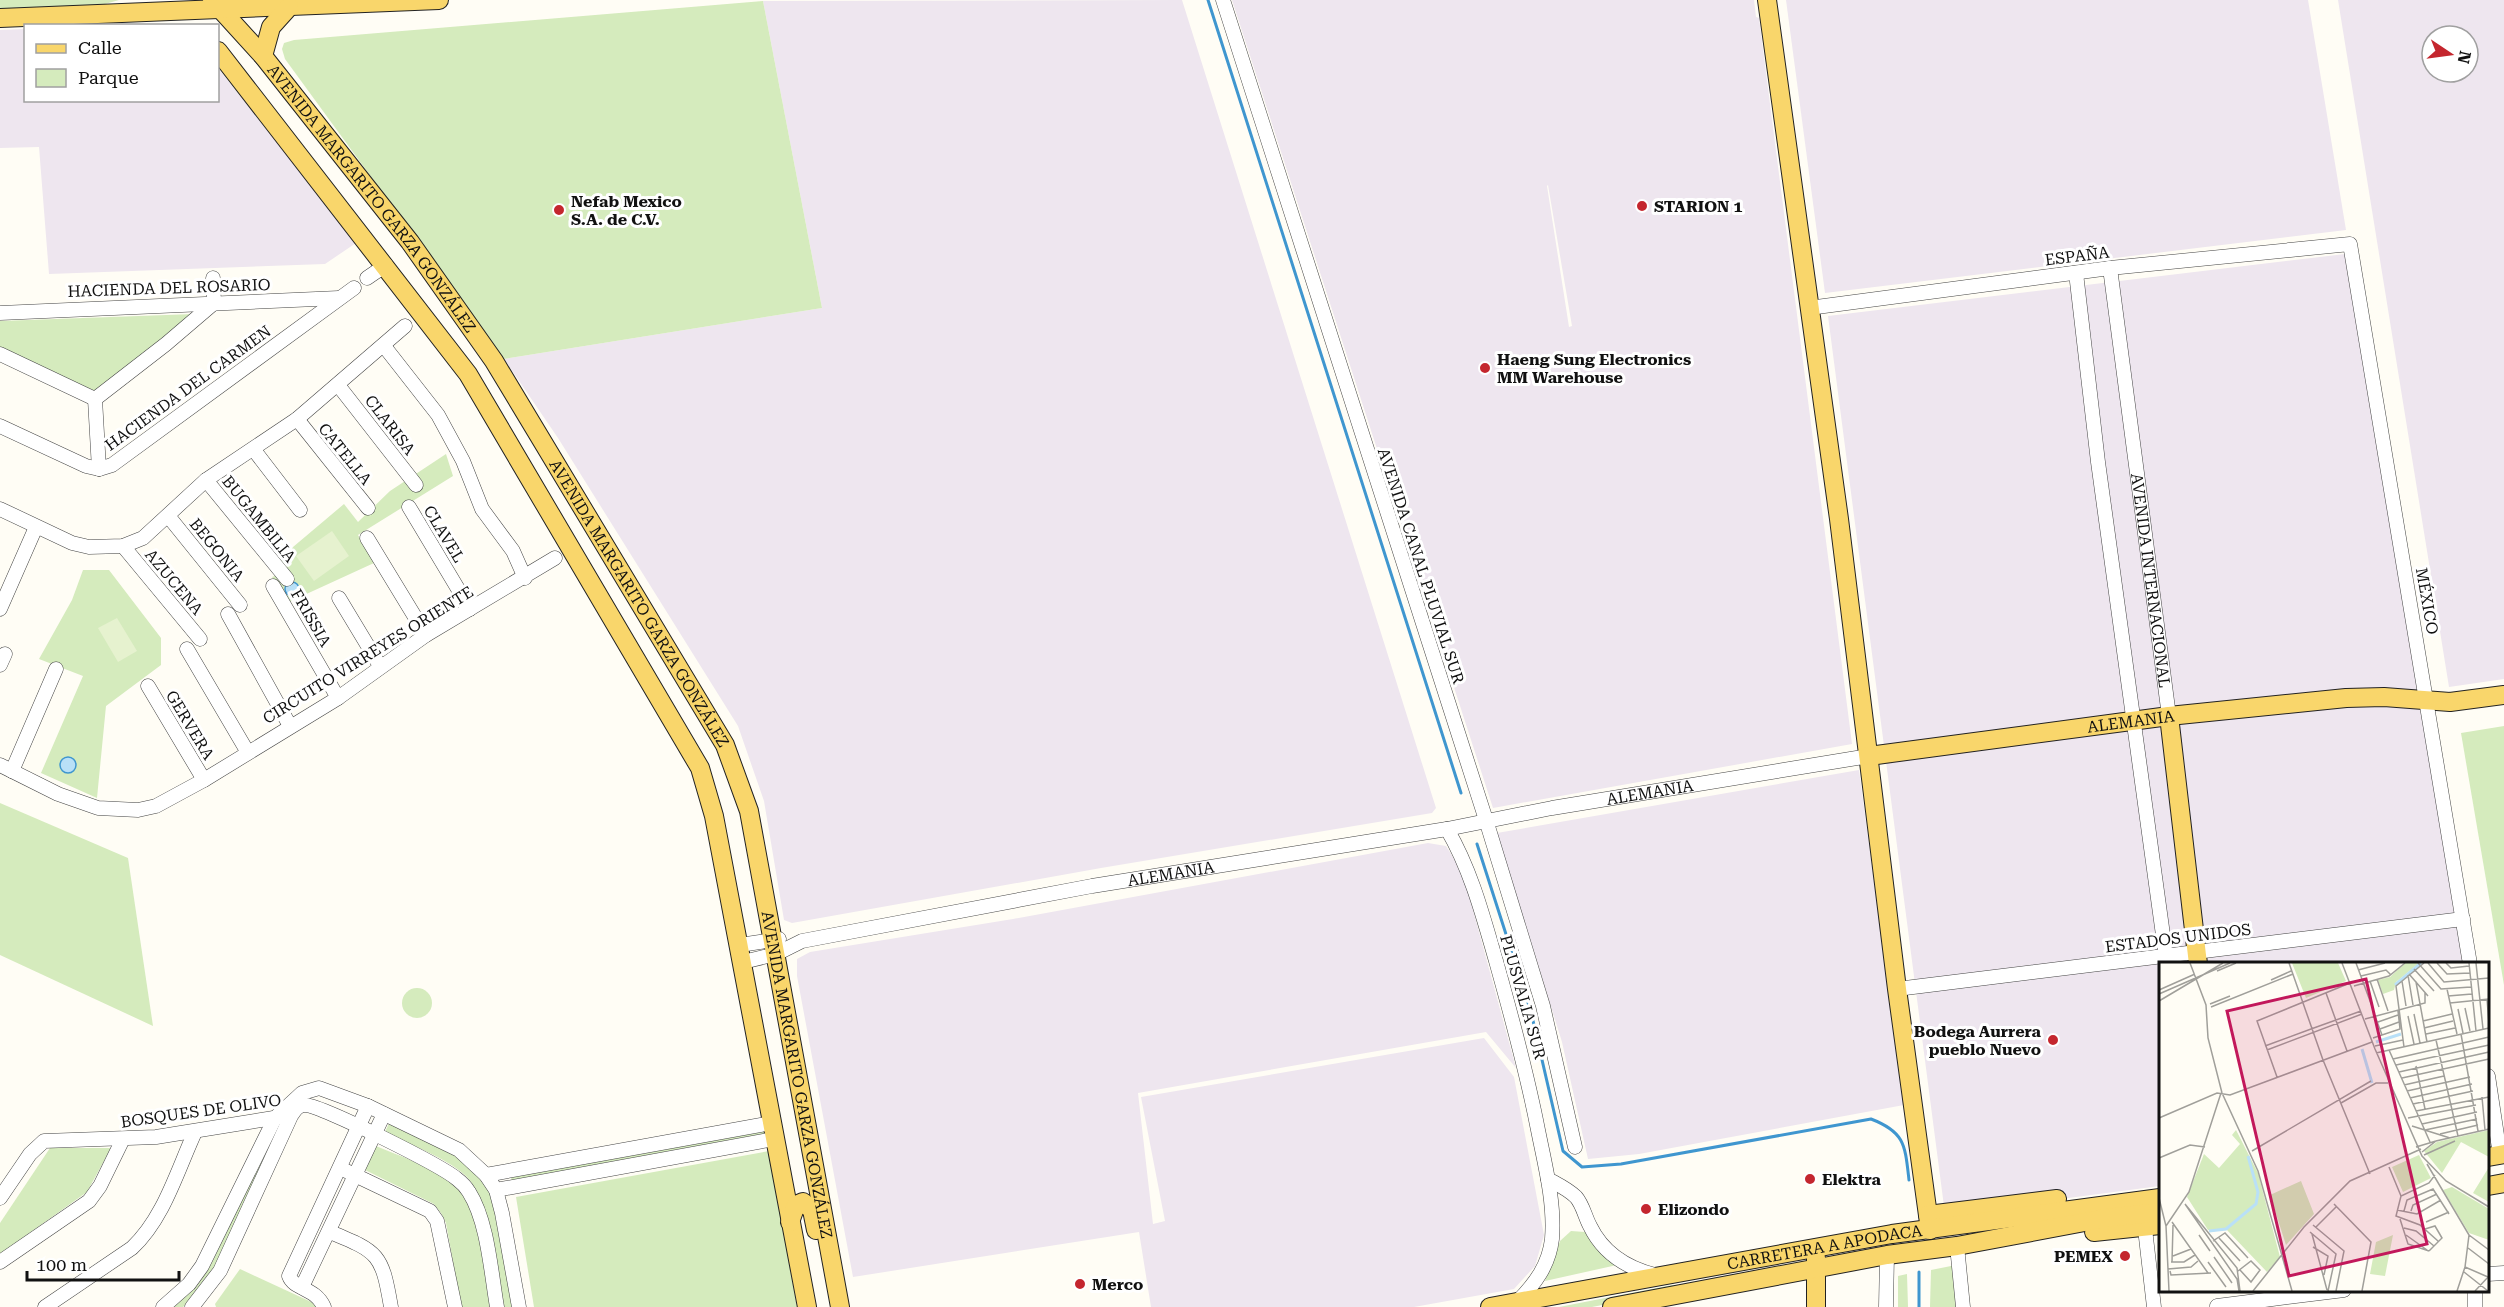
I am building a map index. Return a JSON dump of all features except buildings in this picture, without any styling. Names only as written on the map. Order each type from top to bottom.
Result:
[{"type":"main road","points":[[0,18],[187,12],[217,5],[289,7],[439,0]]},
{"type":"main road","points":[[1767,0],[1929,1222],[2159,1187]]},
{"type":"main road","name":"AVENIDA MARGARITO GARZA GONZÁLEZ","points":[[217,5],[263,56],[410,242],[494,361],[715,727],[734,764],[749,811],[840,1307]]},
{"type":"main road","points":[[263,56],[268,33],[289,7]]},
{"type":"main road","name":"AVENIDA MARGARITO GARZA GONZÁLEZ","points":[[219,52],[386,265],[468,374],[700,768],[710,797],[741,953],[807,1307]]},
{"type":"main road","name":"ALEMANIA","points":[[1869,756],[2135,720],[2346,698],[2384,697],[2450,702],[2504,695]]},
{"type":"main road","name":"AVENIDA INTERNACIONAL","points":[[2169,716],[2198,958]]},
{"type":"main road","points":[[2489,1171],[2497,1158]]},
{"type":"main road","points":[[2489,1186],[2504,1183]]},
{"type":"main road","name":"CARRETERA A APODACA","points":[[1490,1307],[1815,1248],[1929,1222],[2159,1198]]},
{"type":"main road","points":[[790,1223],[796,1205],[803,1202],[808,1205],[812,1210],[824,1271],[836,1286]]},
{"type":"main road","name":"CARRETERA A APODACA","points":[[1612,1307],[1887,1255],[2011,1236],[2038,1238],[2152,1219]]},
{"type":"main road","points":[[1815,1248],[1816,1307]]},
{"type":"main road","points":[[800,1276],[812,1285],[818,1307]]},
{"type":"street","name":"AVENIDA CANAL PLUVIAL SUR","points":[[1223,0],[1486,820],[1543,1006],[1575,1147]]},
{"type":"street","name":"ESPAÑA","points":[[1809,308],[2110,268],[2350,244]]},
{"type":"street","name":"MÉXICO","points":[[2350,244],[2470,962]]},
{"type":"street","points":[[367,278],[386,265]]},
{"type":"street","name":"AVENIDA INTERNACIONAL","points":[[2110,268],[2169,716]]},
{"type":"street","name":"AVENIDA INTERNACIONAL","points":[[2076,273],[2098,462],[2167,959]]},
{"type":"street","points":[[95,399],[214,303],[213,278]]},
{"type":"street","name":"HACIENDA DEL CARMEN","points":[[0,426],[77,463],[99,469],[112,465],[354,288]]},
{"type":"street","name":"HACIENDA DEL ROSARIO","points":[[0,313],[339,298]]},
{"type":"street","points":[[0,509],[36,527],[90,548],[123,546],[143,538],[169,517],[206,480],[254,450],[297,419],[405,326]]},
{"type":"street","points":[[384,346],[438,415],[452,438],[482,509],[513,551],[525,578]]},
{"type":"street","points":[[0,354],[95,399]]},
{"type":"street","name":"CLARISA","points":[[338,385],[416,485]]},
{"type":"street","points":[[95,399],[99,469]]},
{"type":"street","name":"CATELLA","points":[[297,419],[368,508]]},
{"type":"street","points":[[254,450],[300,510]]},
{"type":"street","name":"BUGAMBILIA","points":[[206,480],[287,579]]},
{"type":"street","name":"CLAVEL","points":[[409,507],[470,609]]},
{"type":"street","name":"BEGONIA","points":[[169,517],[240,605]]},
{"type":"street","points":[[0,609],[36,527]]},
{"type":"street","points":[[368,538],[426,634]]},
{"type":"street","name":"AZUCENA","points":[[123,546],[200,639]]},
{"type":"street","name":"CIRCUITO VIRREYES ORIENTE","points":[[6,768],[58,794],[98,808],[117,811],[156,806],[204,780],[247,751],[338,698],[426,634],[525,578],[555,558]]},
{"type":"street","name":"FRISSIA","points":[[273,586],[338,698]]},
{"type":"street","points":[[339,598],[380,666]]},
{"type":"street","points":[[228,614],[290,726]]},
{"type":"street","points":[[187,649],[247,751]]},
{"type":"street","points":[[6,768],[56,669]]},
{"type":"street","name":"GERVERA","points":[[148,686],[204,780]]},
{"type":"street","name":"ALEMANIA","points":[[741,953],[1092,886],[1447,829],[1486,820],[1869,756]]},
{"type":"street","name":"PLUSVALIA SUR","points":[[1447,829],[1460,850],[1479,901],[1506,994],[1525,1064],[1548,1179],[1552,1226],[1548,1259],[1532,1287],[1517,1302]]},
{"type":"street","name":"ESTADOS UNIDOS","points":[[1897,989],[2167,959],[2198,958],[2463,920]]},
{"type":"street","points":[[163,1307],[189,1284],[202,1266],[275,1118],[294,1099],[309,1090],[326,1089],[368,1106],[459,1150],[486,1175],[496,1190],[519,1307]]},
{"type":"street","points":[[2489,1092],[2497,1158]]},
{"type":"street","points":[[324,1307],[319,1298],[289,1278],[368,1106]]},
{"type":"street","points":[[192,1307],[220,1271],[296,1111],[326,1111],[456,1178],[469,1192],[479,1216],[497,1307]]},
{"type":"street","name":"BOSQUES DE OLIVO","points":[[0,1198],[30,1154],[44,1141],[123,1139],[195,1132],[275,1118],[296,1111]]},
{"type":"street","points":[[302,1287],[384,1114]]},
{"type":"street","points":[[486,1175],[773,1131]]},
{"type":"street","points":[[496,1190],[773,1131]]},
{"type":"street","points":[[45,1307],[132,1248],[143,1237],[154,1223],[195,1132]]},
{"type":"street","points":[[0,1262],[89,1201],[100,1186],[123,1139]]},
{"type":"street","points":[[340,1168],[430,1210],[437,1221],[454,1307]]},
{"type":"street","points":[[1548,1179],[1574,1195],[1591,1228],[1612,1256],[1643,1272],[1659,1276]]},
{"type":"street","points":[[2152,1219],[2154,1307]]},
{"type":"street","points":[[330,1232],[364,1246],[379,1259],[391,1307]]},
{"type":"street","points":[[1957,1246],[1963,1307]]},
{"type":"street","points":[[1886,1307],[1887,1255]]},
{"type":"street","points":[[2489,1274],[2504,1273]]},
{"type":"street","points":[[2217,1306],[2328,1292]]},
{"type":"shaded area","points":[[1182,0],[1436,808],[1432,813],[1101,868],[792,923],[784,920],[764,801],[738,726],[558,438],[504,359],[822,308],[763,1]]},
{"type":"shaded area","points":[[1232,0],[1754,0],[1756,17],[1759,18],[1852,744],[1493,808]],"holes":[[[1548,185],[1572,326],[1569,327]]]},
{"type":"shaded area","points":[[1786,0],[2308,0],[2346,230],[1825,293]]},
{"type":"shaded area","points":[[2338,0],[2504,0],[2504,679],[2449,687]]},
{"type":"shaded area","points":[[24,29],[24,102],[219,102],[219,69],[356,243],[325,264],[49,274],[39,147],[0,148],[0,30]]},
{"type":"shaded area","points":[[2345,254],[2466,962],[2159,962],[2159,1186],[1945,1214],[1828,316]]},
{"type":"shaded area","points":[[1859,770],[1904,1105],[1639,1154],[1588,1159],[1562,1042],[1497,833]]},
{"type":"shaded area","points":[[1428,843],[1446,846],[1463,873],[1516,1068],[1486,1032],[1138,1093],[1153,1224],[1165,1221],[1141,1097],[1484,1038],[1514,1077],[1544,1235],[1535,1266],[1514,1289],[1414,1307],[1151,1307],[1139,1232],[853,1277],[797,976],[797,959],[810,952],[1013,919]]},
{"type":"green space","points":[[0,0],[119,0],[98,6],[0,10]]},
{"type":"green space","points":[[763,1],[822,308],[504,359],[285,59],[282,49],[284,43],[294,40]]},
{"type":"green space","points":[[194,314],[95,394],[0,350],[0,321]]},
{"type":"green space","points":[[446,454],[453,476],[358,535],[374,563],[289,602],[272,577],[287,571],[280,558],[344,504],[358,522],[390,491]]},
{"type":"green space","points":[[332,531],[349,556],[314,581],[296,556]]},
{"type":"green space","points":[[83,570],[109,570],[161,638],[161,665],[106,706],[97,798],[41,773],[83,676],[39,659],[72,600]]},
{"type":"green space","points":[[117,618],[137,651],[118,662],[98,628]]},
{"type":"green space","points":[[2504,726],[2504,985],[2461,733]]},
{"type":"green space","points":[[0,803],[128,858],[153,1026],[0,955]]},
{"type":"green space","points":[[417,988],[428,992],[432,1003],[428,1014],[417,1018],[406,1014],[402,1003],[406,992]]},
{"type":"green space","points":[[390,1121],[464,1160],[493,1193],[515,1307],[502,1307],[491,1237],[481,1201],[474,1187],[466,1176],[449,1163],[385,1132]]},
{"type":"green space","points":[[282,1126],[240,1222],[214,1270],[199,1291],[183,1307],[174,1307],[197,1286],[212,1262],[274,1128]]},
{"type":"green space","points":[[770,1129],[771,1134],[512,1181],[510,1175]]},
{"type":"green space","points":[[376,1146],[440,1173],[459,1188],[474,1218],[479,1237],[490,1307],[461,1307],[446,1223],[441,1213],[434,1204],[365,1170]]},
{"type":"green space","points":[[50,1148],[111,1148],[87,1192],[0,1254],[0,1223]]},
{"type":"green space","points":[[769,1151],[797,1307],[534,1307],[516,1197]]},
{"type":"green space","points":[[1571,1231],[1585,1232],[1617,1265],[1545,1281],[1560,1241]]},
{"type":"green space","points":[[1956,1265],[1958,1307],[1930,1307],[1931,1270]]},
{"type":"green space","points":[[1794,1268],[1592,1307],[1559,1307],[1672,1285],[1697,1285]]},
{"type":"green space","points":[[240,1269],[320,1307],[216,1307],[215,1304]]},
{"type":"green space","points":[[1907,1274],[1908,1307],[1898,1307],[1898,1276]]},
{"type":"water","points":[[289,582],[295,582],[299,589],[295,596],[289,596],[285,592],[285,586]]},
{"type":"water","points":[[68,757],[74,759],[76,765],[74,771],[68,773],[62,771],[60,765],[62,759]]},
{"type":"waterway","points":[[1208,0],[1461,793]]},
{"type":"waterway","points":[[1477,844],[1531,1012],[1563,1151],[1582,1167],[1621,1164],[1871,1119],[1891,1129],[1901,1141],[1909,1180]]},
{"type":"waterway","points":[[1919,1272],[1919,1307]]},
{"type":"place","name":"STARION 1","points":[[1642,206]]},
{"type":"place","name":"Nefab Mexico S.A. de C.V.","points":[[559,210]]},
{"type":"place","name":"Haeng Sung Electronics MM Warehouse","points":[[1485,368]]},
{"type":"place","name":"Bodega Aurrera pueblo Nuevo","points":[[2053,1040]]},
{"type":"place","name":"Elektra","points":[[1810,1179]]},
{"type":"place","name":"Elizondo","points":[[1646,1209]]},
{"type":"place","name":"PEMEX","points":[[2125,1256]]},
{"type":"place","name":"Merco","points":[[1080,1284]]}]
